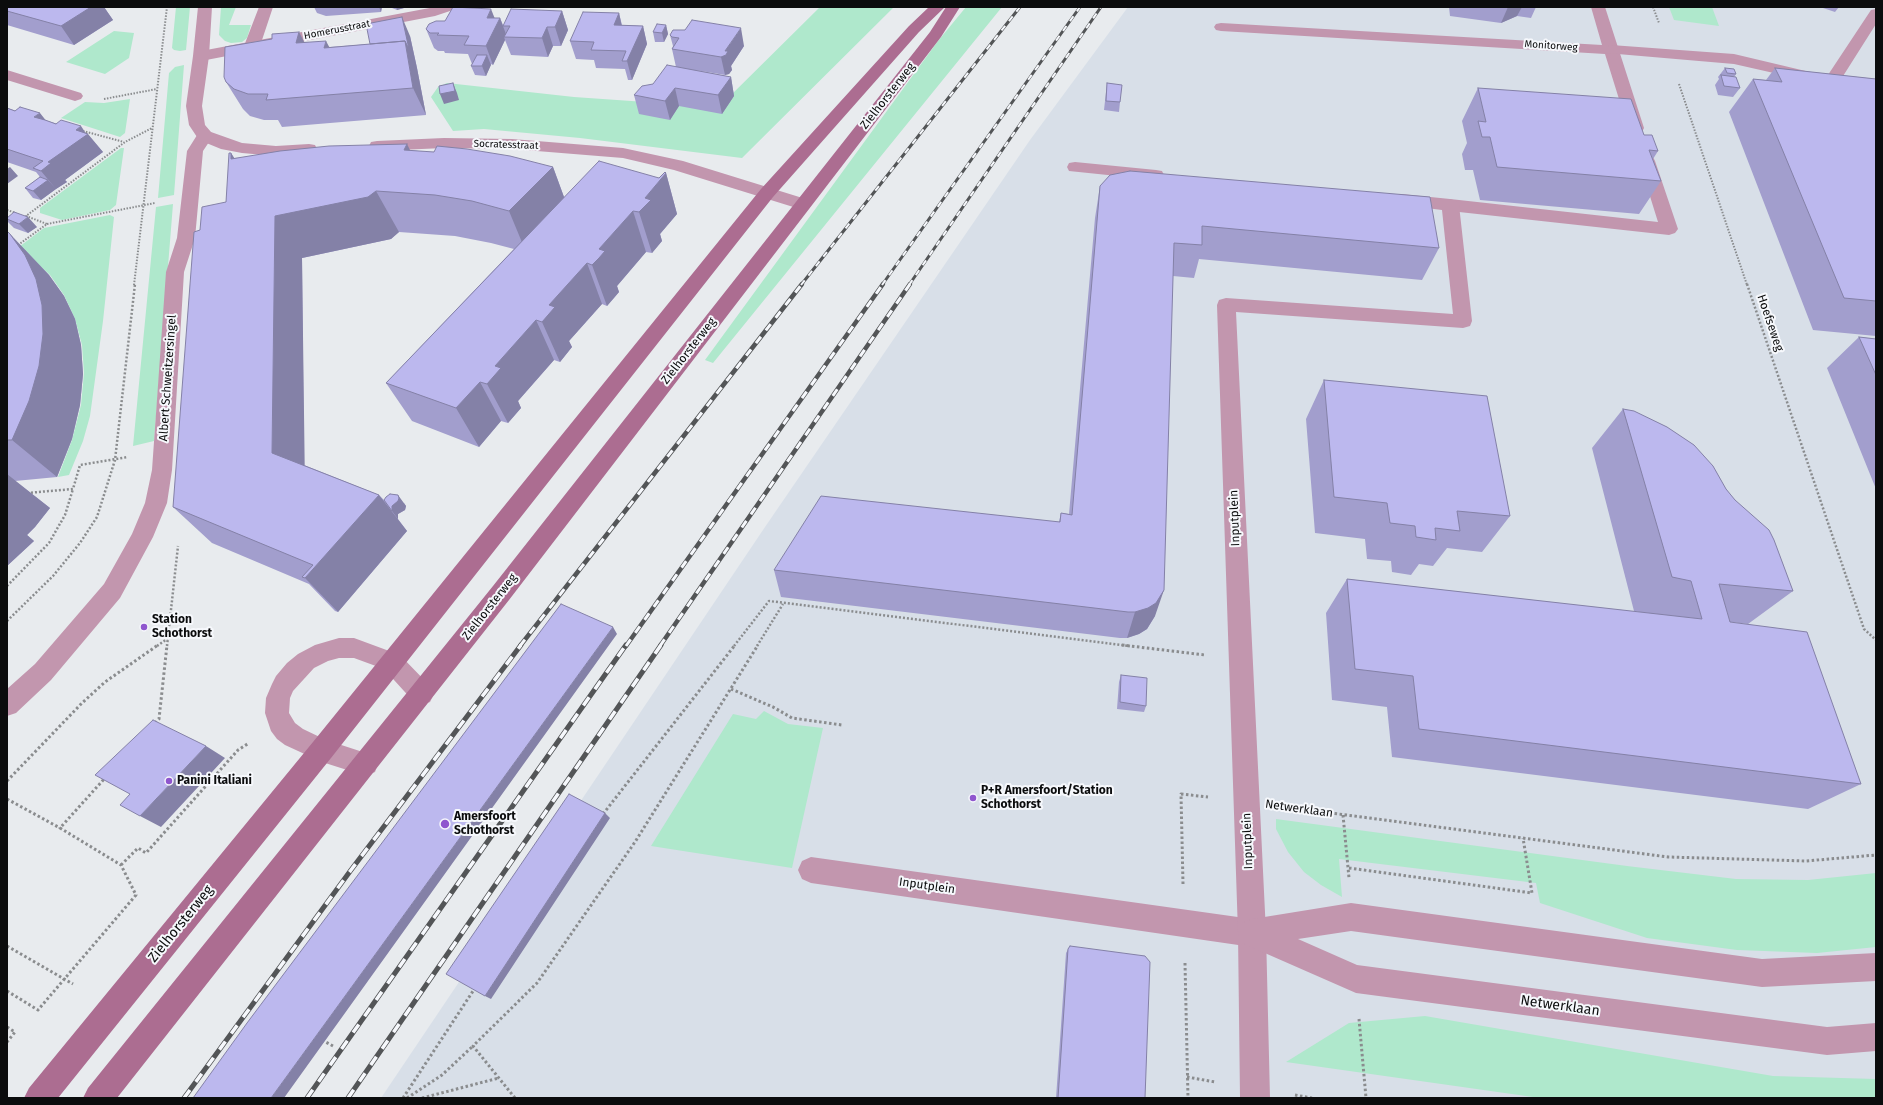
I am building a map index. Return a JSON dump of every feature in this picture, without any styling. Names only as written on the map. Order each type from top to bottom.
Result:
[{"type":"main road","name":"Zielhorsterweg","points":[[39,1098],[322,750],[767,193],[914,29],[938,7]]},
{"type":"main road","name":"Zielhorsterweg","points":[[98,1098],[422,694],[936,34],[952,7]]},
{"type":"street","points":[[204,7],[202,56],[194,106],[197,125],[204,136],[227,145],[256,150],[276,151],[324,149]]},
{"type":"street","points":[[252,46],[266,7]]},
{"type":"street","name":"Homerusstraat","points":[[202,56],[435,12],[448,7]]},
{"type":"street","points":[[1387,199],[1669,229],[1598,7]]},
{"type":"street","name":"Monitorweg","points":[[1221,27],[1669,53],[1734,59],[1770,66],[1837,86],[1876,13]]},
{"type":"street","points":[[7,75],[75,96]]},
{"type":"street","name":"Albert Schweitzersingel","points":[[7,705],[43,672],[112,591],[142,537],[156,503],[162,470],[175,272],[186,238],[195,151],[204,136]]},
{"type":"street","name":"Socratesstraat","points":[[364,147],[444,143],[512,144],[623,153],[677,165],[803,204]]},
{"type":"street","points":[[1075,167],[1169,176]]},
{"type":"street","name":"Inputplein","points":[[812,870],[1252,933],[1226,305],[1463,320],[1450,205]]},
{"type":"street","points":[[366,764],[322,750],[294,737],[280,723],[277,712],[278,698],[284,684],[306,661],[323,652],[339,648],[354,648],[392,662],[422,694]]},
{"type":"street","points":[[1255,1098],[1252,933],[1351,917],[1762,973],[1876,967]]},
{"type":"street","name":"Netwerklaan","points":[[1252,933],[1356,979],[1827,1041],[1876,1037]]},
{"type":"path","points":[[7,621],[53,576],[80,543],[97,517],[105,496],[115,460],[167,7]]},
{"type":"path","name":"Hoefseweg","points":[[1654,7],[1864,629],[1876,640]]},
{"type":"path","points":[[75,96],[106,99],[157,89]]},
{"type":"path","points":[[26,216],[125,142],[153,127]]},
{"type":"path","points":[[13,249],[46,224],[144,205],[191,198]]},
{"type":"path","points":[[7,210],[46,224]]},
{"type":"path","points":[[7,586],[49,543],[65,515],[79,470]]},
{"type":"path","points":[[21,493],[73,488]]},
{"type":"path","points":[[599,820],[769,601],[783,604],[1241,659]]},
{"type":"path","points":[[407,1098],[442,1075],[537,983],[634,842],[783,604]]},
{"type":"path","points":[[7,781],[82,703],[105,682],[167,639]]},
{"type":"path","points":[[731,689],[773,707],[792,718],[842,725]]},
{"type":"path","points":[[7,991],[38,1010],[136,895],[121,865],[138,848],[146,853],[238,750]]},
{"type":"path","points":[[7,799],[60,828]]},
{"type":"path","name":"Netwerklaan","points":[[1247,802],[1668,857],[1806,861],[1876,855]]},
{"type":"path","points":[[1343,815],[1350,883]]},
{"type":"path","points":[[1349,868],[1532,893],[1523,838]]},
{"type":"path","points":[[7,946],[73,984]]},
{"type":"path","points":[[403,1098],[477,985]]},
{"type":"path","points":[[1359,1016],[1366,1098]]},
{"type":"path","points":[[7,1027],[15,1032],[7,1042]]},
{"type":"path","points":[[319,1039],[333,1046]]},
{"type":"path","points":[[473,1046],[515,1098]]},
{"type":"path","points":[[422,1098],[500,1078]]},
{"type":"shaded area","points":[[1128,7],[1876,7],[1876,1098],[381,1098],[765,527],[1030,140]]},
{"type":"green space","points":[[176,7],[190,7],[186,50],[180,51],[172,48]]},
{"type":"green space","points":[[221,7],[236,7],[229,25],[251,25],[247,38],[242,42],[231,43],[225,41],[219,35]]},
{"type":"green space","points":[[820,7],[894,7],[742,158],[580,138],[484,129],[453,131],[431,97],[438,87],[447,83],[574,97],[660,103],[727,99]]},
{"type":"green space","points":[[966,7],[1002,7],[713,363],[705,360],[938,41]]},
{"type":"green space","points":[[1669,7],[1712,7],[1719,26],[1674,20]]},
{"type":"green space","points":[[114,31],[134,33],[129,58],[105,74],[66,62]]},
{"type":"green space","points":[[184,65],[174,195],[158,198],[169,73],[175,67]]},
{"type":"green space","points":[[130,99],[125,133],[120,137],[61,118],[85,102],[104,103]]},
{"type":"green space","points":[[121,148],[124,148],[116,205],[110,210],[62,220],[40,213],[40,208]]},
{"type":"green space","points":[[173,204],[154,441],[133,446],[156,207]]},
{"type":"green space","points":[[110,215],[114,217],[103,321],[90,416],[83,441],[69,475],[58,477],[72,440],[81,405],[84,373],[82,345],[75,319],[64,295],[50,275],[29,256],[7,256],[44,228]]},
{"type":"green space","points":[[764,711],[788,724],[823,728],[792,868],[651,846],[733,714],[756,719]]},
{"type":"green space","points":[[1276,819],[1627,866],[1736,879],[1808,880],[1876,873],[1876,947],[1817,953],[1737,950],[1647,938],[1540,903],[1536,883],[1339,859],[1342,897],[1321,885],[1304,872],[1288,852],[1276,829]]},
{"type":"green space","points":[[1425,1016],[1773,1076],[1876,1079],[1876,1098],[1540,1098],[1286,1062],[1349,1023]]},
{"type":"building","points":[[7,7],[91,7],[61,26],[7,11]]},
{"type":"building","points":[[453,7],[491,9],[487,18],[500,18],[486,46],[464,45],[469,36],[437,35],[439,33],[430,33],[426,29],[429,24],[436,21],[445,21]]},
{"type":"building","points":[[511,9],[562,11],[555,27],[547,27],[542,38],[504,37],[510,26],[503,26]]},
{"type":"building","points":[[583,12],[619,13],[614,25],[643,26],[627,61],[622,61],[626,51],[591,50],[594,42],[570,41]]},
{"type":"building","points":[[402,17],[409,49],[405,41],[370,44],[366,24]]},
{"type":"building","points":[[692,20],[741,28],[725,51],[728,51],[726,55],[721,57],[672,49],[679,38],[672,37],[670,35],[673,30],[685,30]]},
{"type":"building","points":[[657,24],[666,25],[662,33],[653,32]]},
{"type":"building","points":[[299,32],[296,43],[326,41],[324,48],[405,41],[413,88],[266,100],[268,94],[248,94],[234,89],[226,82],[224,77],[225,47],[272,39],[272,34]]},
{"type":"building","points":[[477,55],[487,55],[482,66],[471,66]]},
{"type":"building","points":[[667,65],[731,77],[718,95],[675,88],[665,101],[634,95],[642,86],[653,84]]},
{"type":"building","points":[[1725,68],[1734,69],[1736,74],[1727,73]]},
{"type":"building","points":[[1775,68],[1876,79],[1876,301],[1844,298],[1753,79],[1782,82]]},
{"type":"building","points":[[1721,75],[1736,77],[1740,88],[1724,86]]},
{"type":"building","points":[[453,83],[455,91],[440,94],[439,86]]},
{"type":"building","points":[[1107,83],[1122,85],[1120,102],[1106,101]]},
{"type":"building","points":[[1478,88],[1631,99],[1644,135],[1652,135],[1658,151],[1649,150],[1661,181],[1497,167],[1490,137],[1482,137],[1478,121],[1486,122]]},
{"type":"building","points":[[20,107],[40,113],[34,117],[56,124],[61,120],[81,126],[76,130],[88,134],[48,162],[51,163],[41,171],[33,168],[43,161],[7,149],[7,108],[15,111]]},
{"type":"building","points":[[407,144],[404,150],[434,152],[437,146],[467,149],[510,156],[553,167],[509,211],[472,201],[435,195],[376,191],[368,197],[275,216],[272,453],[379,495],[305,578],[302,577],[313,565],[173,507],[194,232],[200,230],[202,207],[226,202],[229,153],[231,153],[231,159],[280,151],[329,146]]},
{"type":"building","points":[[599,161],[659,178],[665,172],[666,173],[645,198],[651,200],[639,212],[633,211],[599,249],[605,251],[599,258],[592,265],[587,263],[549,305],[555,307],[542,322],[536,320],[495,366],[501,368],[487,384],[480,382],[456,408],[386,383]]},
{"type":"building","points":[[1130,171],[1430,197],[1439,248],[1202,226],[1202,245],[1174,243],[1164,590],[1156,603],[1148,608],[1135,612],[1128,612],[774,570],[821,496],[1060,522],[1061,513],[1072,515],[1100,186],[1110,175]]},
{"type":"building","points":[[40,177],[48,180],[33,191],[25,188]]},
{"type":"building","points":[[14,212],[28,217],[19,224],[7,219]]},
{"type":"building","points":[[7,231],[25,255],[36,279],[42,305],[43,334],[39,366],[29,401],[12,440],[7,440]]},
{"type":"building","points":[[1859,337],[1876,339],[1876,375]]},
{"type":"building","points":[[1324,380],[1487,396],[1510,516],[1457,511],[1460,531],[1435,528],[1436,540],[1416,537],[1415,526],[1390,523],[1387,503],[1334,497]]},
{"type":"building","points":[[1623,409],[1634,411],[1667,427],[1694,445],[1713,466],[1726,489],[1735,500],[1769,530],[1793,591],[1719,584],[1730,622],[1807,632],[1861,784],[1419,729],[1413,676],[1355,669],[1347,579],[1702,619],[1691,581],[1672,577]]},
{"type":"building","points":[[390,494],[398,495],[399,498],[398,501],[392,506],[392,511],[384,500]]},
{"type":"building","points":[[561,604],[613,627],[271,1098],[193,1098],[247,1023]]},
{"type":"building","points":[[1121,675],[1147,678],[1146,706],[1120,702]]},
{"type":"building","points":[[153,720],[206,746],[140,816],[120,805],[130,794],[95,775]]},
{"type":"building","points":[[569,794],[605,813],[485,996],[446,974]]},
{"type":"building","points":[[1070,946],[1145,956],[1150,962],[1145,1098],[1058,1098],[1068,949]]},
{"type":"railway","points":[[801,285],[1020,7]]},
{"type":"railway","points":[[882,285],[1080,7]]},
{"type":"railway","points":[[909,285],[1101,7]]},
{"type":"railway","points":[[520,646],[802,284]]},
{"type":"railway","points":[[626,646],[883,284]]},
{"type":"railway","points":[[660,646],[910,284]]},
{"type":"railway","points":[[184,1098],[351,870],[521,645]]},
{"type":"railway","points":[[307,1098],[626,645]]},
{"type":"railway","points":[[348,1098],[661,645]]},
{"type":"place","name":"Station Schothorst","points":[[144,627]]},
{"type":"place","name":"Panini Italiani","points":[[169,781]]},
{"type":"place","name":"P+R Amersfoort/Station Schothorst","points":[[973,798]]},
{"type":"place","name":"Amersfoort Schothorst","points":[[445,824]]}]
